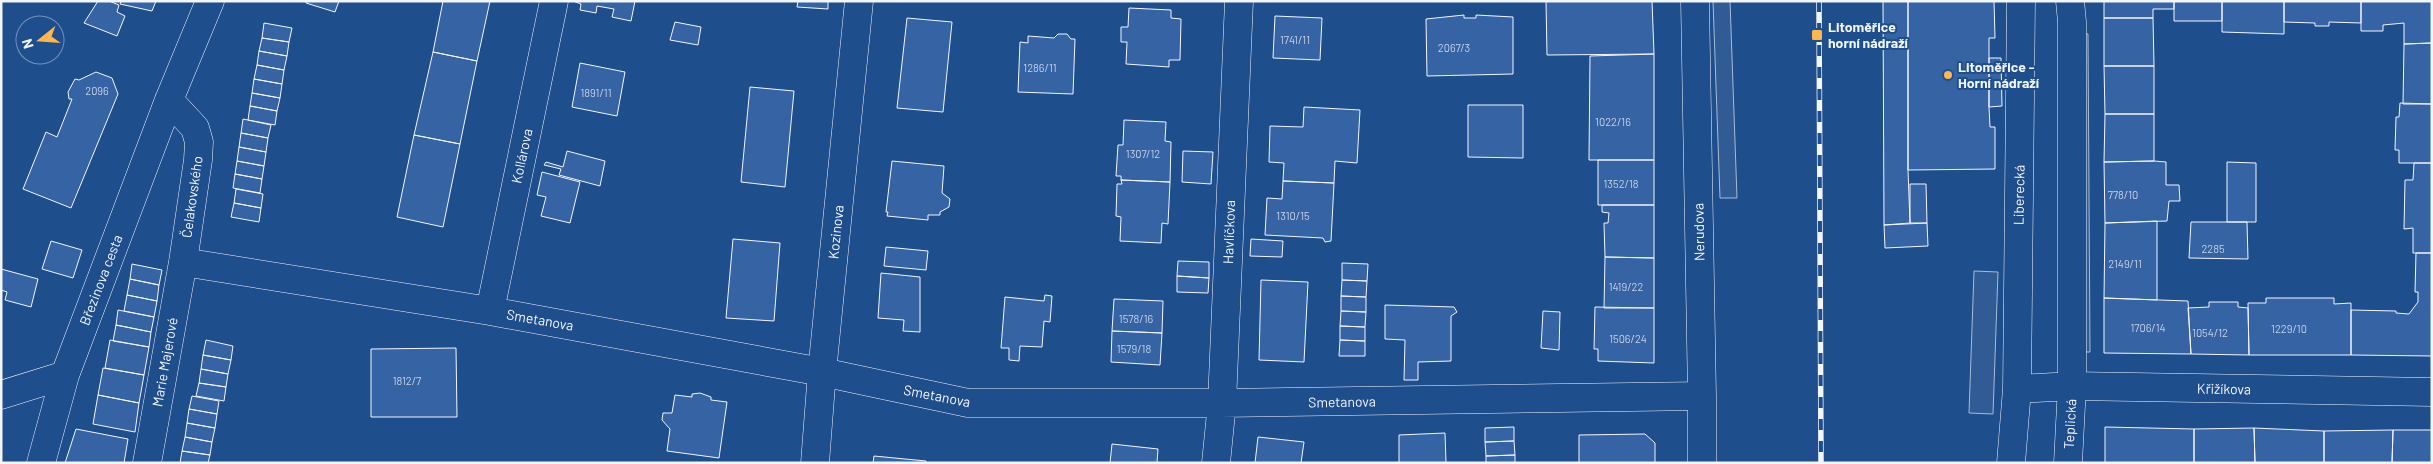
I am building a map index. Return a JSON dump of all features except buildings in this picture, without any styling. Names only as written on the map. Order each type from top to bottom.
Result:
[{"type":"street","points":[[169,100],[210,1]]},
{"type":"street","name":"Kollárova","points":[[490,311],[554,1]]},
{"type":"street","name":"Kozinova","points":[[815,463],[822,372],[859,1]]},
{"type":"street","name":"Havlíčkova","points":[[1216,463],[1222,403],[1239,1]]},
{"type":"street","name":"Nerudova","points":[[1695,1],[1702,463]]},
{"type":"street","name":"Liberecká","points":[[2017,389],[2021,1]]},
{"type":"street","points":[[2070,1],[2072,386]]},
{"type":"street","name":"Čelakovského","points":[[169,100],[195,128],[199,142],[183,262]]},
{"type":"street","name":"Březinova cesta","points":[[41,463],[65,376],[169,100]]},
{"type":"street","name":"Smetanova","points":[[183,262],[490,311],[822,372],[968,403],[1222,403],[1702,396]]},
{"type":"street","name":"Marie Majerové","points":[[147,463],[183,262]]},
{"type":"street","points":[[1,395],[65,376]]},
{"type":"street","name":"Křižíkova","points":[[2017,389],[2072,386],[2432,392]]},
{"type":"street","name":"Teplická","points":[[2068,463],[2072,386]]},
{"type":"street","points":[[2011,463],[2017,389]]},
{"type":"shaded area","points":[[1713,1],[1730,1],[1737,198],[1720,198]]},
{"type":"shaded area","points":[[2081,34],[2088,34],[2090,352],[2082,352]]},
{"type":"shaded area","points":[[1974,271],[1998,272],[1993,414],[1969,413]]},
{"type":"railway","points":[[1819,1],[1821,463]]},
{"type":"place","name":"Litoměřice horní nádraží","points":[[1817,35]]},
{"type":"place","name":"Litoměřice - Horní nádraží","points":[[1948,75]]}]
